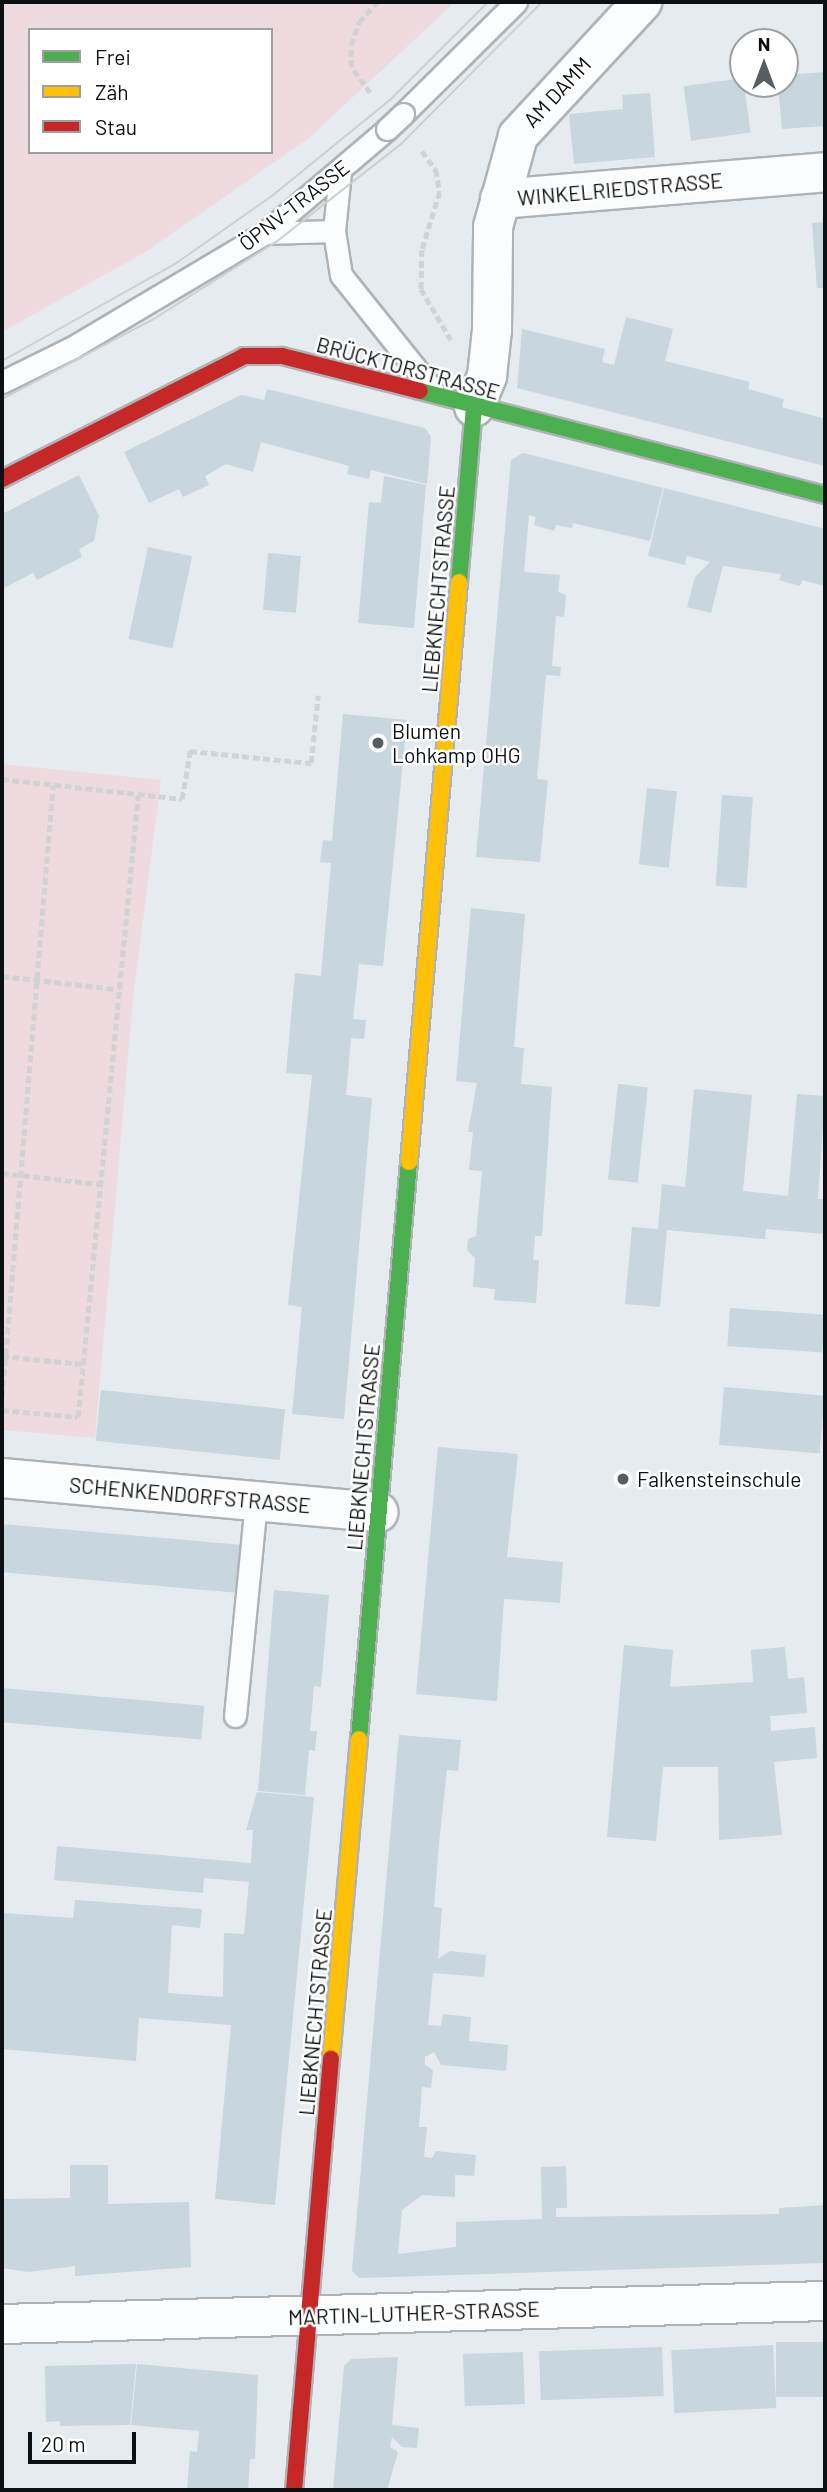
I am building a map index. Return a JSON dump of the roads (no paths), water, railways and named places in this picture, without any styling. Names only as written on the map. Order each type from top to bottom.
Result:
[{"type":"street","name":"AM DAMM","points":[[500,199],[523,128],[642,2]]},
{"type":"street","name":"WINKELRIEDSTRASSE","points":[[458,404],[487,376],[492,330],[491,258],[500,199],[825,172]]},
{"type":"street","name":"BRÜCKTORSTRASSE","points":[[2,479],[244,356],[282,356],[458,404],[825,495]]},
{"type":"street","name":"LIEBKNECHTSTRASSE","points":[[294,2490],[378,1511],[458,404]]},
{"type":"street","name":"SCHENKENDORFSTRASSE","points":[[2,1478],[378,1511]]},
{"type":"street","name":"MARTIN-LUTHER-STRASSE","points":[[2,2324],[825,2301]]},
{"type":"lane","name":"ÖPNV-TRASSE","points":[[2,382],[73,347],[265,233],[340,172],[387,129],[516,2]]},
{"type":"lane","points":[[340,172],[334,231],[341,275],[458,404]]},
{"type":"lane","points":[[265,233],[334,231]]},
{"type":"lane","points":[[236,1716],[257,1500]]},
{"type":"tram line","points":[[2,361],[175,264],[273,195],[390,100],[488,2]]},
{"type":"tram line","points":[[2,399],[152,320],[276,242],[401,144],[542,2]]},
{"type":"place","name":"Blumen Lohkamp OHG","points":[[378,743]]},
{"type":"place","name":"Falkensteinschule","points":[[623,1479]]}]
